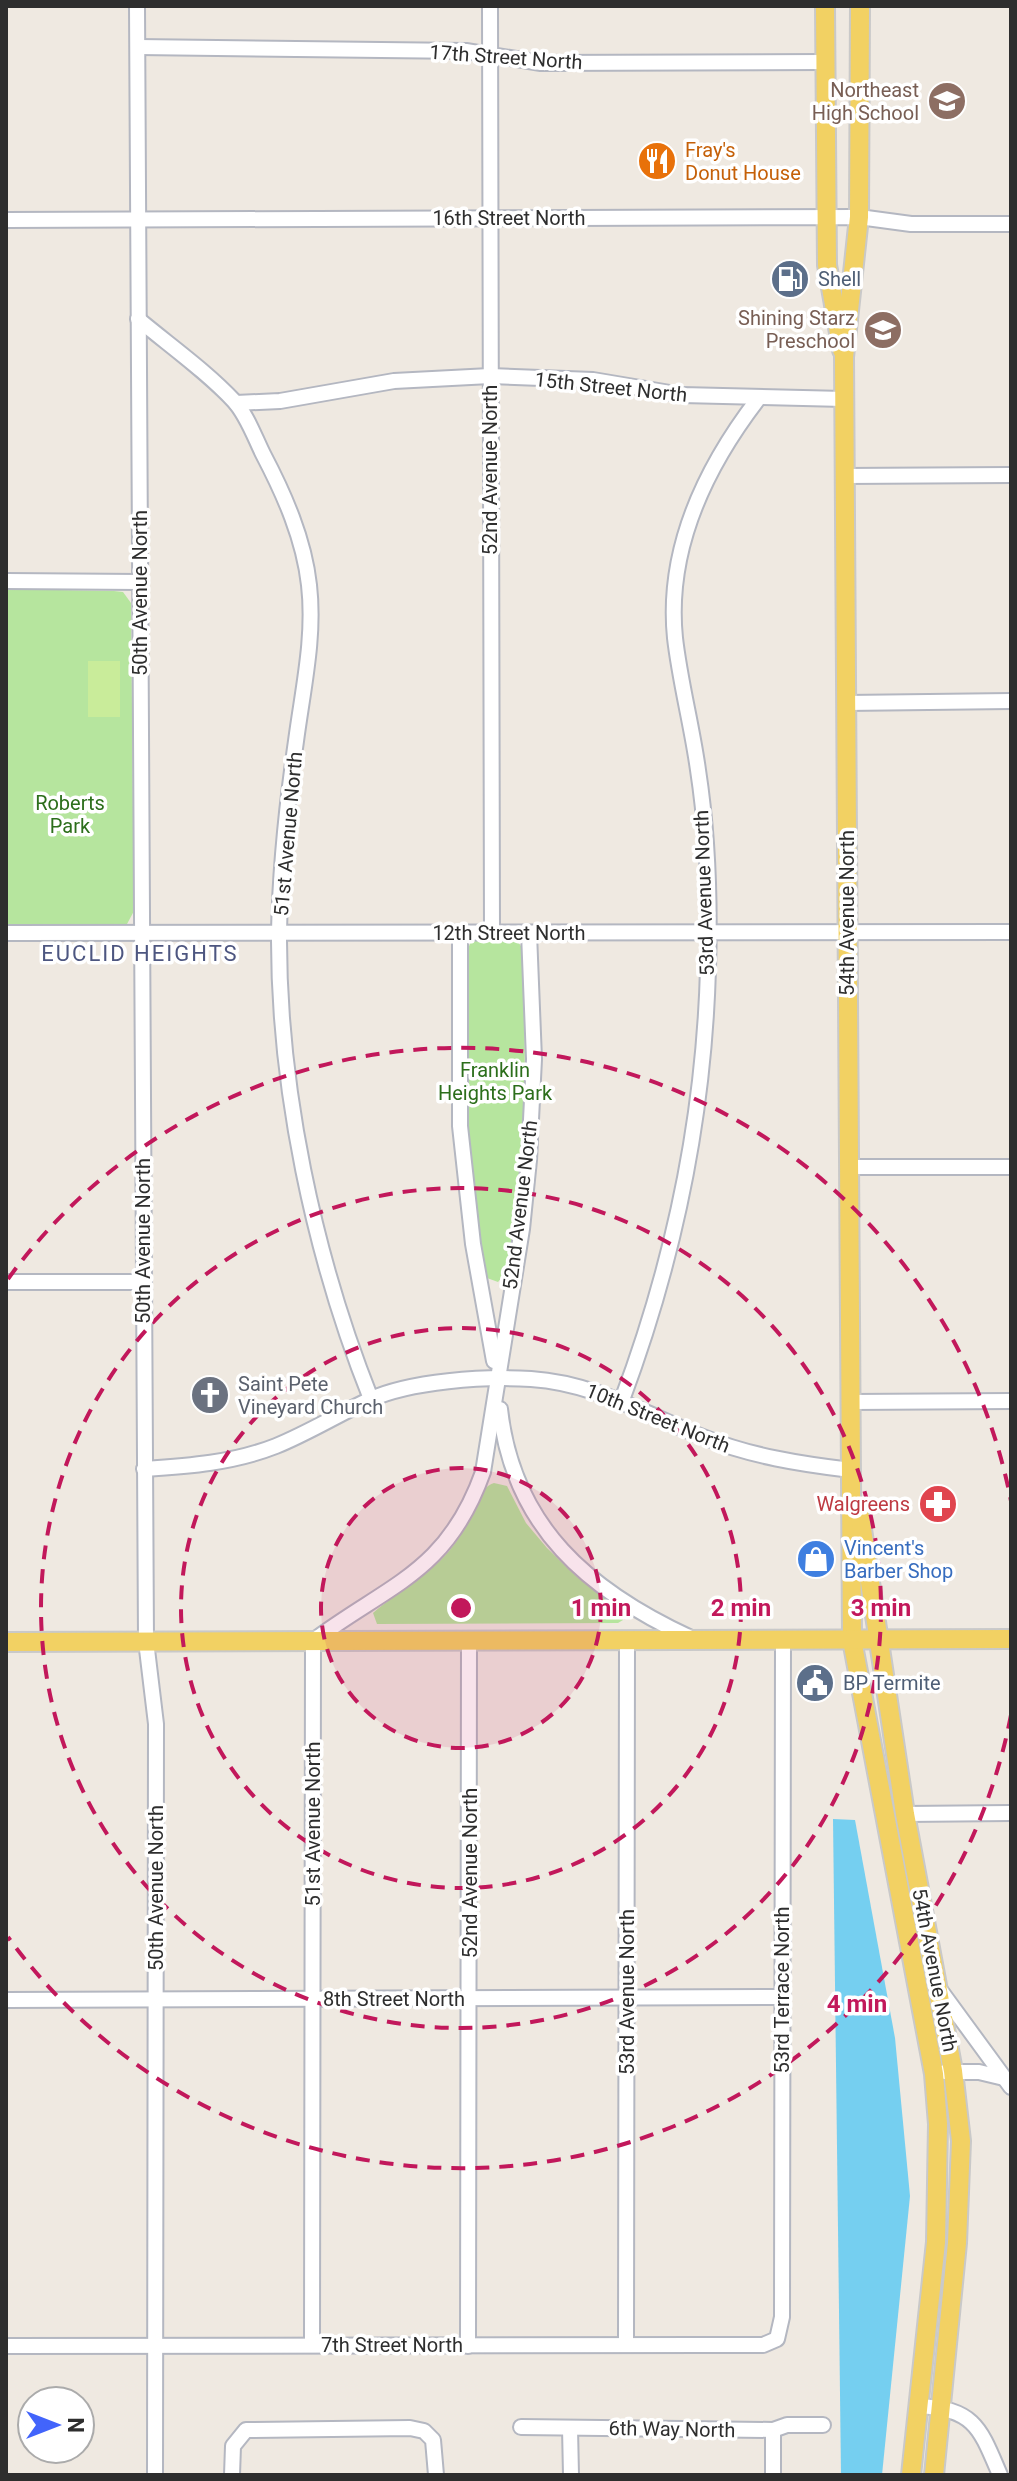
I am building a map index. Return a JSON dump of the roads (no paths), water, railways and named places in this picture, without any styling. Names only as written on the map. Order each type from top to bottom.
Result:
[{"type":"main road","name":"54th Avenue North","points":[[825,6],[827,265],[833,318],[844,357]]},
{"type":"main road","name":"54th Avenue North","points":[[860,6],[859,217],[844,357],[852,1640],[934,2074],[939,2192],[911,2475]]},
{"type":"main road","name":"54th Avenue North","points":[[851,1470],[873,1582],[877,1640],[905,1814],[940,1989],[961,2141],[962,2183],[934,2475]]},
{"type":"main road","points":[[6,1642],[1011,1639]]},
{"type":"street","name":"50th Avenue North","points":[[137,6],[144,1469],[146,1641],[156,1724],[155,2475]]},
{"type":"street","name":"52nd Avenue North","points":[[490,6],[492,933]]},
{"type":"street","name":"17th Street North","points":[[138,47],[466,51],[541,63],[826,62]]},
{"type":"street","name":"16th Street North","points":[[6,220],[859,217],[911,224],[1011,224]]},
{"type":"street","name":"51st Avenue North","points":[[138,319],[236,403],[275,476],[293,520],[308,580],[310,648],[286,817],[279,933],[281,1009],[303,1155],[325,1262],[348,1340],[371,1399]]},
{"type":"street","name":"15th Street North","points":[[236,403],[280,401],[394,381],[490,376],[593,380],[682,395],[844,399]]},
{"type":"street","name":"53rd Avenue North","points":[[622,1400],[657,1300],[688,1167],[705,1039],[708,933],[699,772],[675,640],[675,574],[691,515],[711,471],[758,399]]},
{"type":"street","points":[[844,476],[1011,475]]},
{"type":"street","points":[[6,581],[140,582]]},
{"type":"street","points":[[846,703],[1011,701]]},
{"type":"street","name":"12th Street North","points":[[6,933],[1011,932]]},
{"type":"street","name":"52nd Avenue North","points":[[496,1380],[522,1229],[530,1145],[534,1059],[529,933]]},
{"type":"street","name":"52nd Avenue North","points":[[460,934],[460,1126],[469,1218],[503,1437],[511,1467],[532,1511],[557,1547],[609,1595],[695,1640]]},
{"type":"street","points":[[849,1167],[1011,1167]]},
{"type":"street","points":[[6,1282],[143,1282]]},
{"type":"street","name":"10th Street North","points":[[144,1469],[195,1466],[235,1459],[288,1440],[371,1399],[455,1381],[530,1379],[577,1386],[622,1400],[739,1451],[851,1470]]},
{"type":"street","points":[[313,1641],[398,1586],[440,1549],[454,1530],[483,1472],[496,1380]]},
{"type":"street","points":[[851,1402],[1011,1401]]},
{"type":"street","name":"52nd Avenue North","points":[[468,2346],[469,1640]]},
{"type":"street","name":"53rd Avenue North","points":[[626,2345],[627,1640]]},
{"type":"street","name":"53rd Terrace North","points":[[777,2339],[782,2317],[783,1640]]},
{"type":"street","name":"51st Avenue North","points":[[312,2345],[313,1641]]},
{"type":"street","points":[[905,1814],[1011,1813]]},
{"type":"street","points":[[940,1989],[1008,2082]]},
{"type":"street","name":"8th Street North","points":[[6,2000],[782,1997]]},
{"type":"street","points":[[934,2074],[953,2071],[1008,2082]]},
{"type":"street","name":"7th Street North","points":[[6,2346],[763,2345],[777,2339]]},
{"type":"street","points":[[919,2406],[954,2410],[976,2424],[1000,2475]]},
{"type":"street","name":"6th Way North","points":[[521,2427],[773,2430],[787,2425],[823,2425]]},
{"type":"street","points":[[232,2475],[233,2446],[246,2430],[410,2428],[424,2431],[433,2440],[436,2475]]},
{"type":"street","points":[[570,2428],[571,2475]]},
{"type":"street","points":[[773,2430],[773,2475]]},
{"type":"water","points":[[833,1819],[855,1820],[895,2038],[910,2196],[882,2475],[841,2475]]},
{"type":"place","name":"Northeast High School","points":[[947,101]]},
{"type":"place","name":"Fray's Donut House","points":[[657,161]]},
{"type":"place","name":"Shell","points":[[790,279]]},
{"type":"place","name":"Shining Starz Preschool","points":[[883,330]]},
{"type":"place","name":"Saint Pete Vineyard Church","points":[[210,1395]]},
{"type":"place","name":"Walgreens","points":[[938,1504]]},
{"type":"place","name":"Vincent's Barber Shop","points":[[816,1559]]},
{"type":"place","name":"BP Termite","points":[[815,1683]]},
{"type":"district","name":"EUCLID HEIGHTS","points":[[140,953]]},
{"type":"park label","name":"Roberts Park","points":[[70,814]]},
{"type":"park label","name":"Franklin Heights Park","points":[[495,1082]]}]
